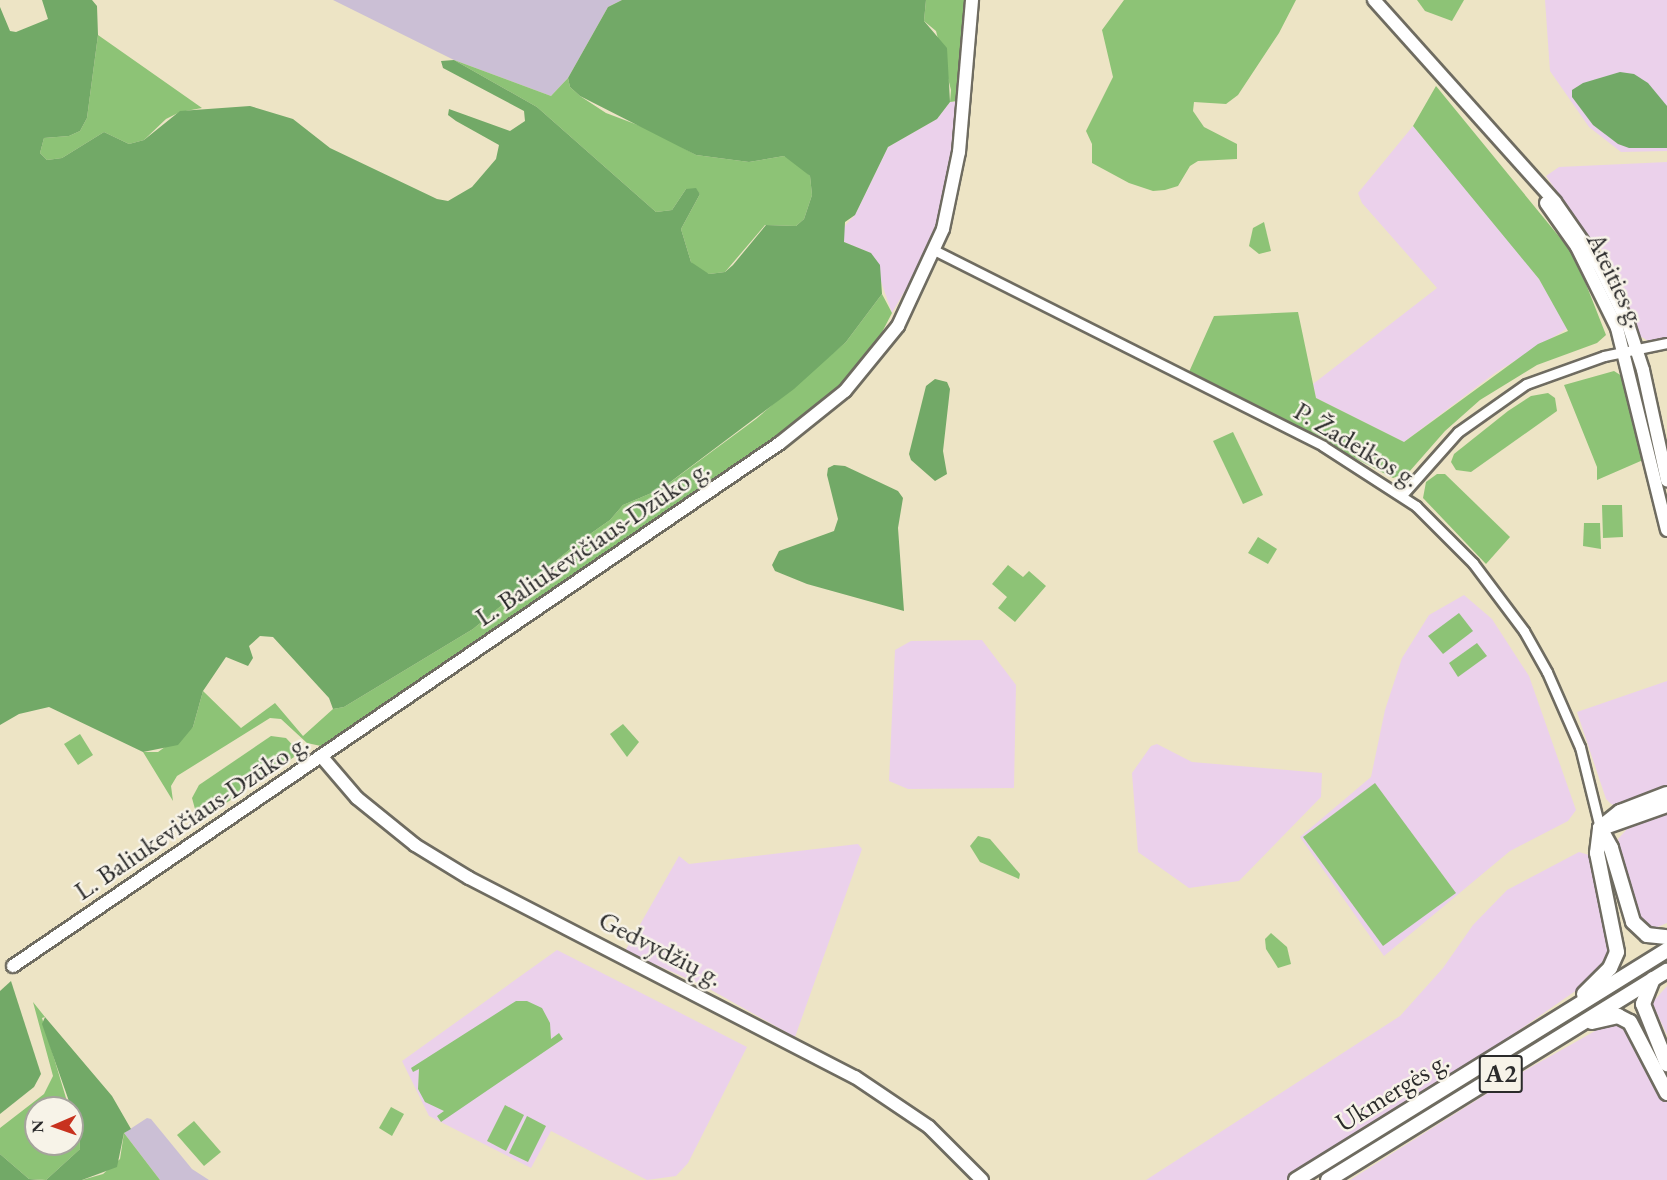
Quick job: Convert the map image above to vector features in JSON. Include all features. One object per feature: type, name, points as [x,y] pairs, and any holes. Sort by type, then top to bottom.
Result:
[{"type":"highway","points":[[1566,1012],[1606,973],[1617,952],[1597,853],[1600,828],[1620,812],[1667,794]]},
{"type":"highway","points":[[1600,828],[1667,805]]},
{"type":"highway","points":[[1600,828],[1611,848],[1633,922],[1647,935],[1667,937]]},
{"type":"highway","name":"Ukmergės g.","points":[[1296,1180],[1667,950]]},
{"type":"highway","name":"Ukmergės g.","points":[[1328,1180],[1667,970]]},
{"type":"highway","points":[[1654,978],[1643,1004],[1667,1064]]},
{"type":"highway","points":[[1570,1030],[1603,1018],[1624,1018],[1634,1028],[1667,1093]]},
{"type":"main road","name":"L. Baliukevičiaus-Dzūko g.","points":[[13,966],[810,421],[845,391],[880,351],[907,311],[936,251],[958,160],[972,0]]},
{"type":"main road","name":"Ateities g.","points":[[1374,0],[1522,168],[1555,202],[1594,257],[1631,350],[1667,480]]},
{"type":"main road","name":"Ateities g.","points":[[1631,350],[1667,530]]},
{"type":"main road","name":"Gedvydžių g.","points":[[321,756],[367,807],[436,859],[863,1082],[929,1127],[982,1180]]},
{"type":"street","name":"P. Žadeikos g.","points":[[936,251],[1304,436],[1402,495],[1463,552],[1524,631],[1570,721],[1600,828]]},
{"type":"street","points":[[1402,495],[1458,432],[1510,394],[1552,372],[1631,350],[1667,343]]},
{"type":"shaded area","points":[[333,0],[622,0],[608,7],[568,78],[551,96],[454,60]]},
{"type":"shaded area","points":[[1545,0],[1667,0],[1667,151],[1621,152],[1589,127],[1550,71]]},
{"type":"shaded area","points":[[957,101],[950,162],[938,218],[923,259],[892,313],[871,253],[844,242],[843,228],[855,215],[888,147],[937,119],[950,102]]},
{"type":"shaded area","points":[[1413,126],[1504,233],[1539,279],[1568,328],[1495,373],[1404,442],[1316,398],[1313,384],[1437,288],[1362,203],[1358,193]]},
{"type":"shaded area","points":[[1667,162],[1667,337],[1648,341],[1637,334],[1626,296],[1601,249],[1585,232],[1546,176],[1559,167]]},
{"type":"shaded area","points":[[1464,595],[1492,619],[1529,676],[1576,810],[1568,821],[1510,851],[1384,956],[1300,837],[1371,777],[1385,710],[1402,658],[1429,615]]},
{"type":"shaded area","points":[[982,640],[1016,685],[1014,788],[908,789],[889,781],[895,650],[911,641]]},
{"type":"shaded area","points":[[1667,681],[1667,789],[1617,806],[1611,804],[1606,799],[1577,712]]},
{"type":"shaded area","points":[[1157,744],[1192,762],[1322,773],[1321,797],[1239,881],[1189,888],[1138,852],[1132,773],[1151,746]]},
{"type":"shaded area","points":[[1667,814],[1667,923],[1653,929],[1641,922],[1633,906],[1618,839],[1627,829]]},
{"type":"shaded area","points":[[858,844],[862,849],[795,1037],[704,986],[625,951],[679,856],[689,864]]},
{"type":"shaded area","points":[[1579,852],[1592,856],[1611,943],[1610,959],[1597,976],[1492,1049],[1286,1180],[1146,1180],[1400,1016],[1443,968],[1473,925],[1507,890]]},
{"type":"shaded area","points":[[557,950],[747,1047],[688,1163],[676,1176],[647,1180],[551,1131],[531,1168],[429,1116],[402,1061]]},
{"type":"shaded area","points":[[1667,986],[1667,1035],[1652,1003]]},
{"type":"shaded area","points":[[1611,1022],[1623,1023],[1631,1031],[1667,1102],[1667,1180],[1350,1180],[1510,1079]]},
{"type":"shaded area","points":[[147,1118],[151,1119],[192,1169],[209,1180],[160,1180],[124,1133]]},
{"type":"green space","points":[[42,0],[92,0],[97,6],[98,35],[87,118],[80,131],[69,136],[44,138],[40,153],[47,160],[62,158],[104,132],[129,144],[144,140],[180,111],[250,106],[293,119],[330,148],[437,199],[448,201],[472,187],[496,159],[499,145],[456,121],[448,115],[449,109],[510,131],[525,121],[524,111],[443,68],[441,61],[454,60],[537,107],[656,212],[672,210],[686,189],[696,188],[700,194],[681,229],[691,262],[709,274],[725,272],[766,225],[796,226],[804,219],[812,195],[810,176],[784,156],[749,162],[696,155],[580,96],[570,87],[568,78],[608,7],[622,0],[926,0],[924,21],[947,48],[950,102],[937,119],[888,147],[855,215],[845,222],[844,242],[871,253],[880,265],[882,294],[846,342],[794,389],[661,489],[623,505],[610,520],[580,541],[473,629],[344,707],[333,709],[329,698],[273,637],[260,636],[249,646],[253,658],[248,666],[226,657],[203,691],[193,727],[178,745],[143,752],[49,707],[19,714],[0,725],[0,7],[10,31],[16,32],[48,19]]},
{"type":"green space","points":[[926,0],[965,0],[957,101],[950,102],[951,90],[936,31],[924,21]]},
{"type":"green space","points":[[1124,0],[1296,0],[1279,33],[1238,95],[1226,104],[1194,102],[1193,111],[1204,127],[1237,144],[1237,159],[1198,161],[1190,166],[1178,186],[1153,191],[1129,183],[1092,163],[1092,144],[1086,131],[1113,77],[1102,30]]},
{"type":"green space","points":[[1417,0],[1464,0],[1452,21],[1425,11]]},
{"type":"green space","points":[[98,35],[202,108],[180,112],[166,119],[144,140],[129,144],[104,132],[62,158],[47,160],[40,153],[44,138],[69,136],[80,131],[87,118]]},
{"type":"green space","points":[[454,60],[551,96],[568,78],[570,87],[606,113],[651,130],[696,155],[749,162],[784,156],[794,160],[810,176],[812,195],[804,219],[796,226],[765,225],[725,272],[709,274],[698,270],[691,262],[681,229],[700,194],[696,189],[686,189],[672,210],[656,212],[537,107]]},
{"type":"green space","points":[[1620,72],[1634,74],[1648,83],[1667,106],[1667,148],[1629,148],[1618,144],[1593,125],[1572,97],[1572,90],[1583,83]]},
{"type":"green space","points":[[1436,86],[1575,256],[1606,335],[1597,343],[1537,365],[1480,400],[1445,431],[1409,472],[1393,478],[1189,372],[1214,316],[1298,312],[1316,398],[1404,442],[1538,344],[1568,331],[1539,279],[1413,126]]},
{"type":"green space","points":[[1264,222],[1271,251],[1259,254],[1249,246],[1253,228]]},
{"type":"green space","points":[[882,294],[892,313],[879,338],[839,386],[781,433],[321,746],[307,743],[281,719],[270,718],[177,776],[171,786],[173,801],[143,752],[158,752],[193,727],[203,691],[241,728],[275,703],[303,736],[333,709],[344,707],[473,629],[580,541],[610,520],[623,505],[661,489],[756,419],[846,342]]},
{"type":"green space","points":[[1614,371],[1625,378],[1643,460],[1597,480],[1597,467],[1564,385]]},
{"type":"green space","points":[[935,379],[947,382],[950,389],[943,451],[947,474],[935,481],[911,460],[909,454],[926,386]]},
{"type":"green space","points":[[1548,393],[1555,398],[1557,411],[1471,472],[1456,470],[1451,462],[1454,454],[1508,411],[1531,396]]},
{"type":"green space","points":[[1233,432],[1263,495],[1243,504],[1213,441]]},
{"type":"green space","points":[[834,465],[845,466],[898,491],[903,498],[898,528],[904,611],[807,584],[775,571],[772,565],[779,551],[834,531],[838,519],[827,475],[828,468]]},
{"type":"green space","points":[[1437,474],[1445,474],[1510,537],[1486,564],[1423,498],[1426,482]]},
{"type":"green space","points":[[1602,505],[1622,505],[1623,537],[1603,538]]},
{"type":"green space","points":[[1584,523],[1600,523],[1601,549],[1583,546]]},
{"type":"green space","points":[[1258,537],[1277,549],[1268,564],[1248,553]]},
{"type":"green space","points":[[1008,565],[1023,577],[1029,571],[1046,586],[1015,622],[998,608],[1007,597],[992,584]]},
{"type":"green space","points":[[1459,613],[1473,631],[1443,654],[1428,636]]},
{"type":"green space","points":[[1477,643],[1487,656],[1458,677],[1449,663]]},
{"type":"green space","points":[[623,724],[639,742],[627,757],[610,734]]},
{"type":"green space","points":[[80,734],[93,755],[78,765],[64,744]]},
{"type":"green space","points":[[271,736],[286,738],[300,753],[213,812],[195,809],[192,798],[199,785]]},
{"type":"green space","points":[[1375,783],[1456,893],[1383,946],[1303,837]]},
{"type":"green space","points":[[978,836],[990,839],[1020,874],[1019,879],[980,862],[970,846]]},
{"type":"green space","points":[[1271,933],[1287,947],[1291,964],[1278,968],[1266,949],[1265,939]]},
{"type":"green space","points":[[11,981],[41,1074],[34,1087],[0,1114],[0,991]]},
{"type":"green space","points":[[516,1001],[527,1001],[542,1008],[550,1023],[551,1039],[559,1033],[563,1039],[441,1122],[437,1116],[444,1111],[425,1102],[418,1089],[419,1069],[413,1072],[411,1068]]},
{"type":"green space","points":[[33,1002],[45,1017],[42,1018],[65,1096],[41,1096],[53,1076]]},
{"type":"green space","points":[[45,1017],[112,1096],[131,1129],[124,1133],[117,1167],[82,1180],[46,1180],[72,1156],[84,1156],[84,1096],[67,1096],[42,1024]]},
{"type":"green space","points":[[505,1105],[524,1115],[506,1151],[487,1141]]},
{"type":"green space","points":[[391,1107],[404,1114],[392,1136],[379,1128]]},
{"type":"green space","points":[[24,1109],[24,1156],[72,1156],[46,1180],[29,1179],[0,1154],[0,1128]]},
{"type":"green space","points":[[527,1116],[546,1126],[528,1162],[509,1153]]},
{"type":"green space","points":[[194,1121],[221,1152],[204,1166],[177,1135]]},
{"type":"green space","points":[[124,1133],[160,1180],[82,1180],[103,1174],[120,1159]]},
{"type":"green space","points":[[0,1154],[29,1179],[42,1180],[0,1180]]}]
